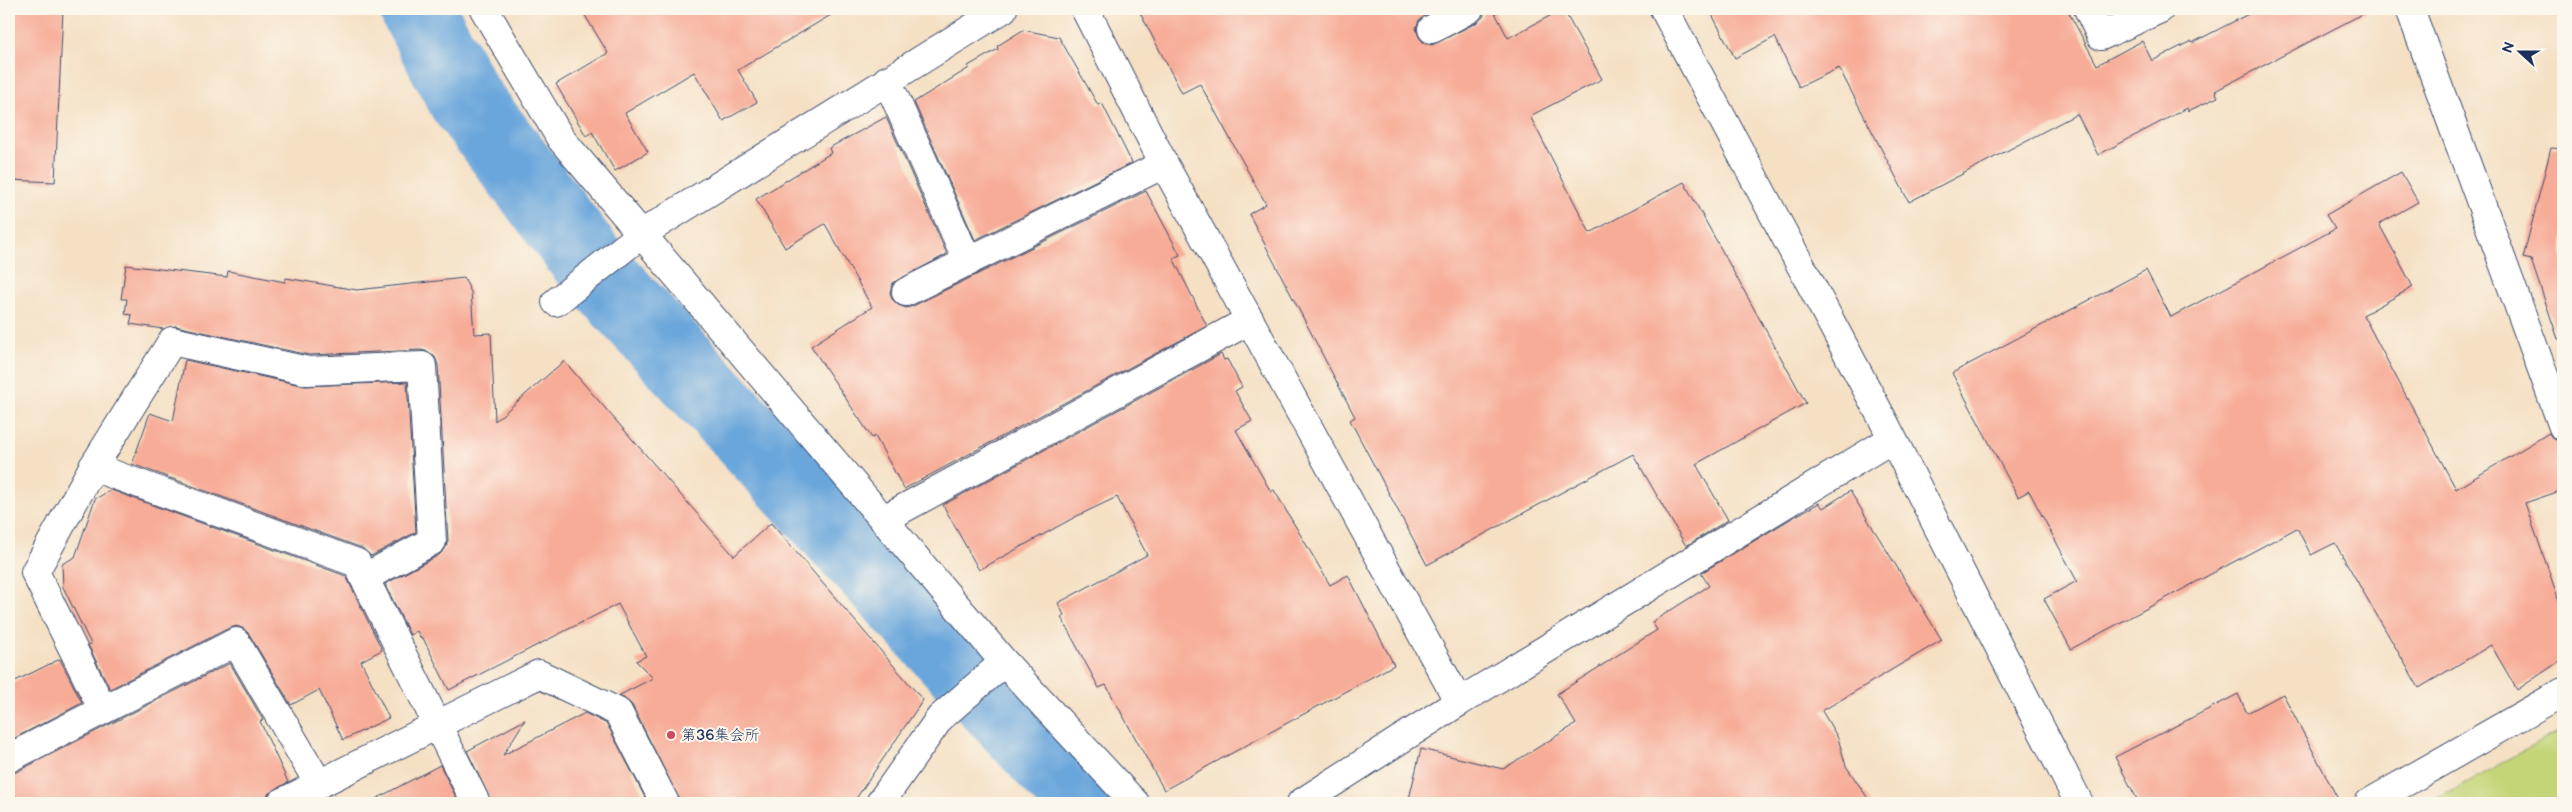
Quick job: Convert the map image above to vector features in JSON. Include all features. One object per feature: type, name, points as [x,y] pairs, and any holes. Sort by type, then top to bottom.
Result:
[{"type":"street","points":[[484,9],[561,139],[1004,662],[1135,803]]},
{"type":"street","points":[[556,302],[642,233],[1004,9]]},
{"type":"street","points":[[1085,9],[1164,164],[1459,702]]},
{"type":"street","points":[[1432,29],[1469,9]]},
{"type":"street","points":[[1664,9],[1892,438],[2079,803]]},
{"type":"street","points":[[2088,9],[2101,36],[2160,9]]},
{"type":"street","points":[[2410,9],[2563,427]]},
{"type":"street","points":[[887,80],[968,262]]},
{"type":"street","points":[[906,292],[1164,164]]},
{"type":"street","points":[[884,519],[1250,320]]},
{"type":"street","points":[[103,710],[35,572],[93,467],[172,341],[308,371],[422,366],[432,541],[364,578]]},
{"type":"street","points":[[1300,803],[1459,702],[1892,438]]},
{"type":"street","points":[[93,467],[357,563],[476,803]]},
{"type":"street","points":[[9,758],[236,642],[319,784]]},
{"type":"street","points":[[880,803],[940,718],[1004,662]]},
{"type":"street","points":[[281,803],[539,674],[618,712],[665,803]]},
{"type":"street","points":[[2369,803],[2563,692]]},
{"type":"green space","points":[[2563,729],[2563,803],[2430,803]]},
{"type":"building","points":[[9,9],[63,9],[55,182],[9,180]]},
{"type":"building","points":[[581,9],[841,9],[738,70],[757,102],[723,121],[694,72],[625,113],[648,152],[615,171],[592,132],[586,136],[556,84],[608,53]]},
{"type":"building","points":[[1138,9],[1437,9],[1419,20],[1416,28],[1419,37],[1424,43],[1432,45],[1476,23],[1483,17],[1485,9],[1493,9],[1508,38],[1563,9],[1602,79],[1530,116],[1590,233],[1684,182],[1806,403],[1696,464],[1728,520],[1686,546],[1633,454],[1427,565],[1350,420],[1355,417],[1249,214],[1266,204],[1200,84],[1182,93]]},
{"type":"building","points":[[1709,9],[2067,9],[2097,65],[2142,41],[2152,61],[2258,9],[2372,9],[2215,91],[2218,97],[2188,111],[2187,108],[2098,155],[2077,114],[1909,202],[1839,68],[1799,87],[1775,37],[1735,58]]},
{"type":"building","points":[[1023,30],[1059,37],[1098,105],[1102,103],[1132,163],[975,240],[914,102],[969,68],[968,66],[998,49],[997,46]]},
{"type":"building","points":[[886,117],[947,254],[893,283],[890,292],[892,299],[898,305],[906,308],[913,306],[1146,191],[1180,255],[1173,258],[1207,326],[904,489],[875,436],[872,438],[811,346],[872,307],[825,224],[785,248],[756,199],[831,153],[829,148]]},
{"type":"building","points":[[2551,148],[2563,149],[2563,338],[2558,339],[2531,260],[2523,258]]},
{"type":"building","points":[[2401,172],[2418,202],[2379,224],[2413,287],[2363,315],[2456,489],[2549,433],[2553,439],[2563,442],[2563,490],[2525,503],[2563,612],[2563,659],[2517,690],[2491,645],[2419,688],[2335,543],[2311,555],[2297,528],[2071,649],[2044,599],[2077,581],[2029,491],[2018,497],[1952,373],[2146,270],[2171,317],[2335,229],[2326,215]]},
{"type":"building","points":[[126,265],[227,277],[228,271],[285,282],[286,278],[357,290],[464,278],[471,292],[474,334],[491,333],[495,421],[564,361],[734,556],[771,523],[923,700],[853,803],[681,803],[632,705],[620,695],[653,678],[636,661],[646,656],[618,604],[449,690],[423,638],[421,639],[417,631],[410,635],[385,584],[439,555],[445,549],[448,541],[438,365],[435,357],[429,352],[421,350],[309,355],[175,326],[163,329],[130,324],[132,315],[125,314],[127,299],[121,299]]},
{"type":"building","points":[[1221,354],[1224,360],[1227,359],[1242,387],[1235,391],[1252,421],[1236,430],[1271,492],[1274,490],[1330,585],[1348,575],[1394,665],[1164,790],[1106,685],[1099,688],[1061,617],[1064,615],[1058,603],[1147,555],[1117,497],[1075,517],[979,570],[943,505]]},
{"type":"building","points":[[185,360],[305,386],[407,382],[416,532],[371,556],[362,548],[132,464],[150,413],[173,421]]},
{"type":"building","points":[[111,490],[346,576],[382,650],[361,661],[389,718],[343,740],[319,690],[291,705],[249,634],[237,626],[229,628],[110,689],[88,645],[91,644],[63,587],[62,564],[75,557],[95,499]]},
{"type":"building","points":[[1850,491],[1942,640],[1822,711],[1838,738],[1846,766],[1871,803],[1408,803],[1421,749],[1503,769],[1576,724],[1557,694],[1657,630],[1652,622],[1709,586],[1701,573],[1819,503],[1823,508]]},
{"type":"building","points":[[60,659],[82,703],[9,741],[9,684]]},
{"type":"building","points":[[230,663],[263,720],[260,721],[288,782],[268,794],[266,803],[19,803],[9,783],[9,774]]},
{"type":"building","points":[[2238,694],[2247,713],[2283,694],[2340,803],[2139,803],[2115,757]]},
{"type":"building","points":[[585,713],[607,724],[648,803],[492,803],[467,751],[525,720],[503,755]]},
{"type":"building","points":[[440,765],[459,803],[368,803]]},
{"type":"waterway","points":[[417,9],[465,99],[594,269],[1086,803]]},
{"type":"place","name":"第36集会所","points":[[671,735]]}]
